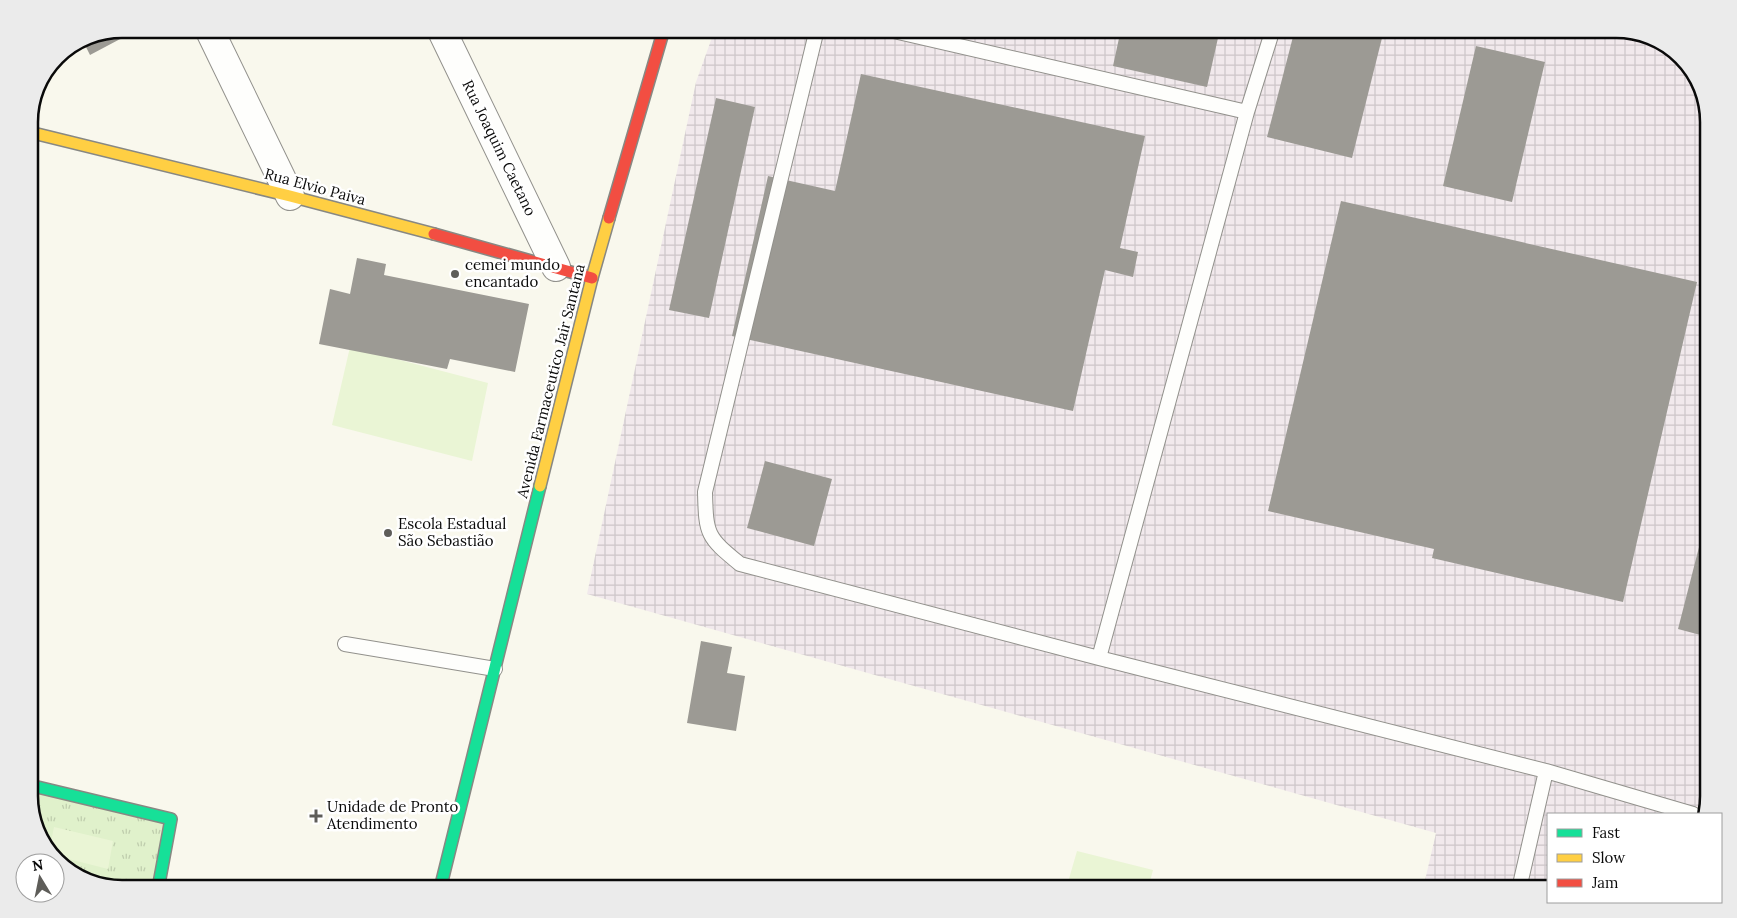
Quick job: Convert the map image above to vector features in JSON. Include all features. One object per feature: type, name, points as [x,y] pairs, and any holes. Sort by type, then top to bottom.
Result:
[{"type":"street","points":[[213,38],[290,196]]},
{"type":"street","name":"Rua Joaquim Caetano","points":[[445,38],[556,266]]},
{"type":"street","name":"Avenida Farmaceutico Jair Santana","points":[[442,881],[592,278],[661,38]]},
{"type":"street","name":"Rua Elvio Paiva","points":[[38,134],[290,196],[556,266],[592,278]]},
{"type":"street","points":[[38,787],[171,819],[159,881]]},
{"type":"lane","points":[[815,38],[706,492],[706,521],[713,542],[740,564],[1099,658],[1546,771],[1690,813]]},
{"type":"lane","points":[[924,38],[1247,112]]},
{"type":"lane","points":[[1099,658],[1247,112],[1270,38]]},
{"type":"lane","points":[[345,644],[495,669]]},
{"type":"lane","points":[[1521,881],[1546,771]]},
{"type":"shaded area","points":[[712,38],[1626,38],[1652,46],[1671,58],[1679,66],[1691,85],[1698,105],[1699,116],[1700,796],[1698,813],[1547,813],[1547,881],[1425,881],[1436,833],[587,594],[696,82]]},
{"type":"green space","points":[[350,347],[488,383],[472,461],[332,425]]},
{"type":"green space","points":[[38,788],[171,820],[160,881],[105,879],[85,872],[66,860],[65,853],[58,852],[42,823],[39,813]]},
{"type":"green space","points":[[54,827],[113,841],[108,869],[65,858],[65,853],[59,853],[52,843]]},
{"type":"green space","points":[[1077,851],[1153,870],[1150,881],[1068,881]]},
{"type":"building","points":[[111,38],[122,38],[90,55],[86,46]]},
{"type":"building","points":[[1119,38],[1218,38],[1207,87],[1113,66]]},
{"type":"building","points":[[1293,38],[1382,38],[1352,158],[1267,137]]},
{"type":"building","points":[[1476,46],[1545,62],[1512,202],[1443,186]]},
{"type":"building","points":[[861,74],[1145,136],[1120,248],[1138,252],[1133,277],[1105,270],[1073,411],[732,336],[768,176],[835,191]]},
{"type":"building","points":[[716,98],[755,107],[709,318],[669,310]]},
{"type":"building","points":[[1341,201],[1697,282],[1623,602],[1432,558],[1434,549],[1268,511]]},
{"type":"building","points":[[357,258],[386,264],[384,275],[529,304],[515,372],[450,359],[447,369],[319,344],[330,289],[350,294]]},
{"type":"building","points":[[765,461],[832,479],[814,546],[747,528]]},
{"type":"building","points":[[1700,545],[1700,635],[1678,629]]},
{"type":"building","points":[[701,641],[732,647],[727,673],[745,676],[736,731],[687,723]]},
{"type":"traffic: fast","points":[[442,881],[540,486]]},
{"type":"traffic: fast","points":[[38,787],[171,819],[159,881]]},
{"type":"traffic: slow","points":[[38,134],[290,196],[434,234]]},
{"type":"traffic: slow","points":[[540,486],[592,278],[609,218]]},
{"type":"traffic: jam","points":[[609,218],[661,38]]},
{"type":"traffic: jam","points":[[434,234],[592,278]]},
{"type":"place","name":"cemei mundo encantado","points":[[455,274]]},
{"type":"place","name":"Escola Estadual São Sebastião","points":[[388,533]]},
{"type":"place","name":"Unidade de Pronto Atendimento","points":[[316,816]]}]
